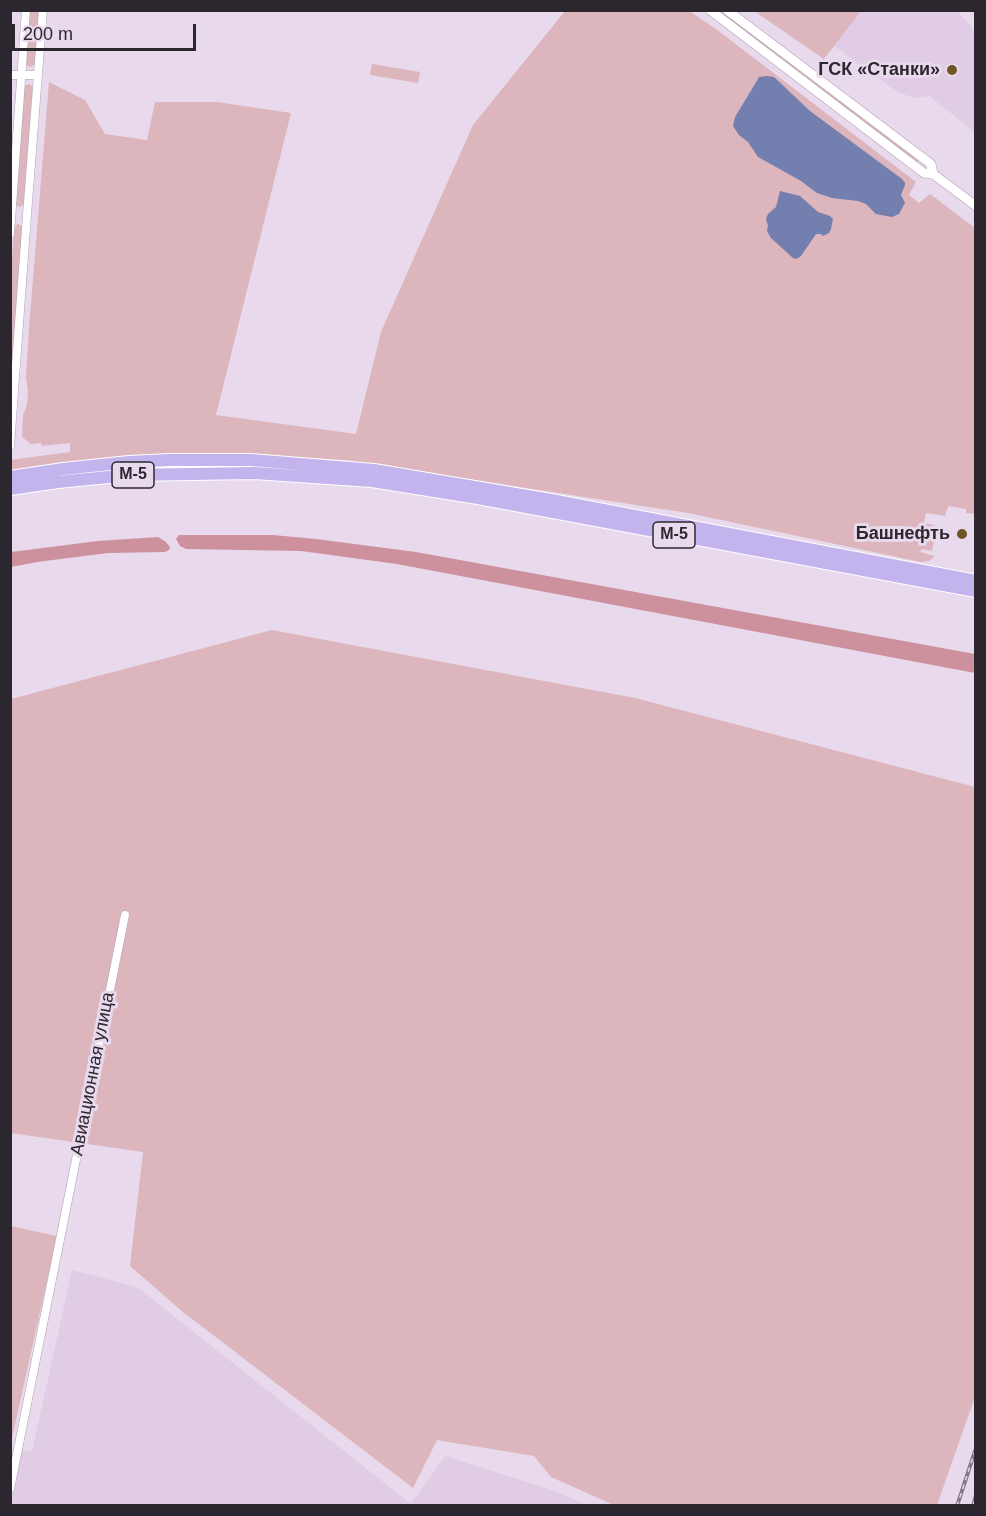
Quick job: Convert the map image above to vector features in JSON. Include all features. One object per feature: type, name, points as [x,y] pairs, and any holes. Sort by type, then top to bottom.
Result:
[{"type":"highway","name":"М-5","points":[[10,477],[63,469],[170,460],[251,460],[374,470],[562,502],[975,581]]},
{"type":"highway","name":"М-5","points":[[10,489],[129,475],[254,472],[372,481],[478,498],[975,591]]},
{"type":"street","points":[[10,234],[26,10]]},
{"type":"street","points":[[10,446],[43,10]]},
{"type":"street","points":[[710,10],[924,173],[933,174],[975,206]]},
{"type":"street","points":[[727,10],[931,164],[933,174]]},
{"type":"street","points":[[10,75],[38,75]]},
{"type":"street","name":"Авиационная улица","points":[[10,1490],[125,915]]},
{"type":"shaded area","points":[[29,11],[39,11],[35,64],[31,67],[26,63]]},
{"type":"shaded area","points":[[565,11],[689,11],[716,29],[916,182],[909,195],[919,203],[930,194],[975,228],[975,514],[966,513],[966,509],[948,506],[945,516],[926,513],[924,523],[937,526],[932,551],[922,549],[920,552],[934,557],[929,561],[921,562],[688,513],[345,460],[255,455],[130,457],[60,463],[11,472],[10,460],[70,452],[70,443],[42,446],[41,443],[31,444],[22,437],[23,415],[27,405],[29,328],[49,82],[85,100],[105,134],[147,140],[155,102],[217,102],[291,113],[216,415],[356,434],[381,332],[473,125]]},
{"type":"shaded area","points":[[716,11],[721,11],[919,161],[916,163]]},
{"type":"shaded area","points":[[754,11],[861,11],[824,59]]},
{"type":"shaded area","name":"ГСК «Станки»","points":[[861,11],[956,11],[960,14],[973,29],[975,37],[975,132],[929,96],[917,98],[899,93],[834,46]]},
{"type":"shaded area","points":[[372,64],[420,72],[418,83],[370,75]]},
{"type":"shaded area","points":[[29,84],[33,89],[24,202],[20,207],[15,203],[23,89]]},
{"type":"shaded area","points":[[18,224],[23,227],[11,399],[11,273],[14,229]]},
{"type":"shaded area","points":[[179,535],[273,535],[416,552],[975,654],[975,673],[397,564],[301,551],[186,549],[180,546],[176,539]]},
{"type":"shaded area","points":[[158,537],[166,542],[170,547],[169,550],[165,552],[108,553],[11,567],[11,552],[98,541]]},
{"type":"shaded area","points":[[272,630],[635,698],[975,787],[976,1394],[937,1505],[614,1505],[551,1477],[534,1456],[437,1440],[413,1488],[183,1312],[130,1266],[143,1152],[11,1133],[11,699]]},
{"type":"shaded area","points":[[11,1226],[57,1236],[12,1438],[11,1438]]},
{"type":"shaded area","points":[[72,1270],[137,1287],[411,1504],[445,1456],[555,1491],[586,1505],[11,1505],[10,1448],[32,1452]]},
{"type":"water","points":[[759,77],[774,77],[810,111],[902,179],[905,185],[901,195],[905,203],[899,214],[892,217],[876,214],[866,204],[858,201],[832,198],[817,193],[801,181],[758,157],[733,126],[735,117]]},
{"type":"water","points":[[780,191],[800,196],[818,212],[833,219],[829,233],[823,236],[816,234],[801,256],[796,259],[771,238],[767,231],[766,219],[776,207]]},
{"type":"railway","points":[[957,1506],[976,1448]]},
{"type":"railway","points":[[973,1506],[976,1495]]},
{"type":"place","name":"ГСК «Станки»","points":[[952,70]]},
{"type":"place","name":"Башнефть","points":[[962,534]]}]
